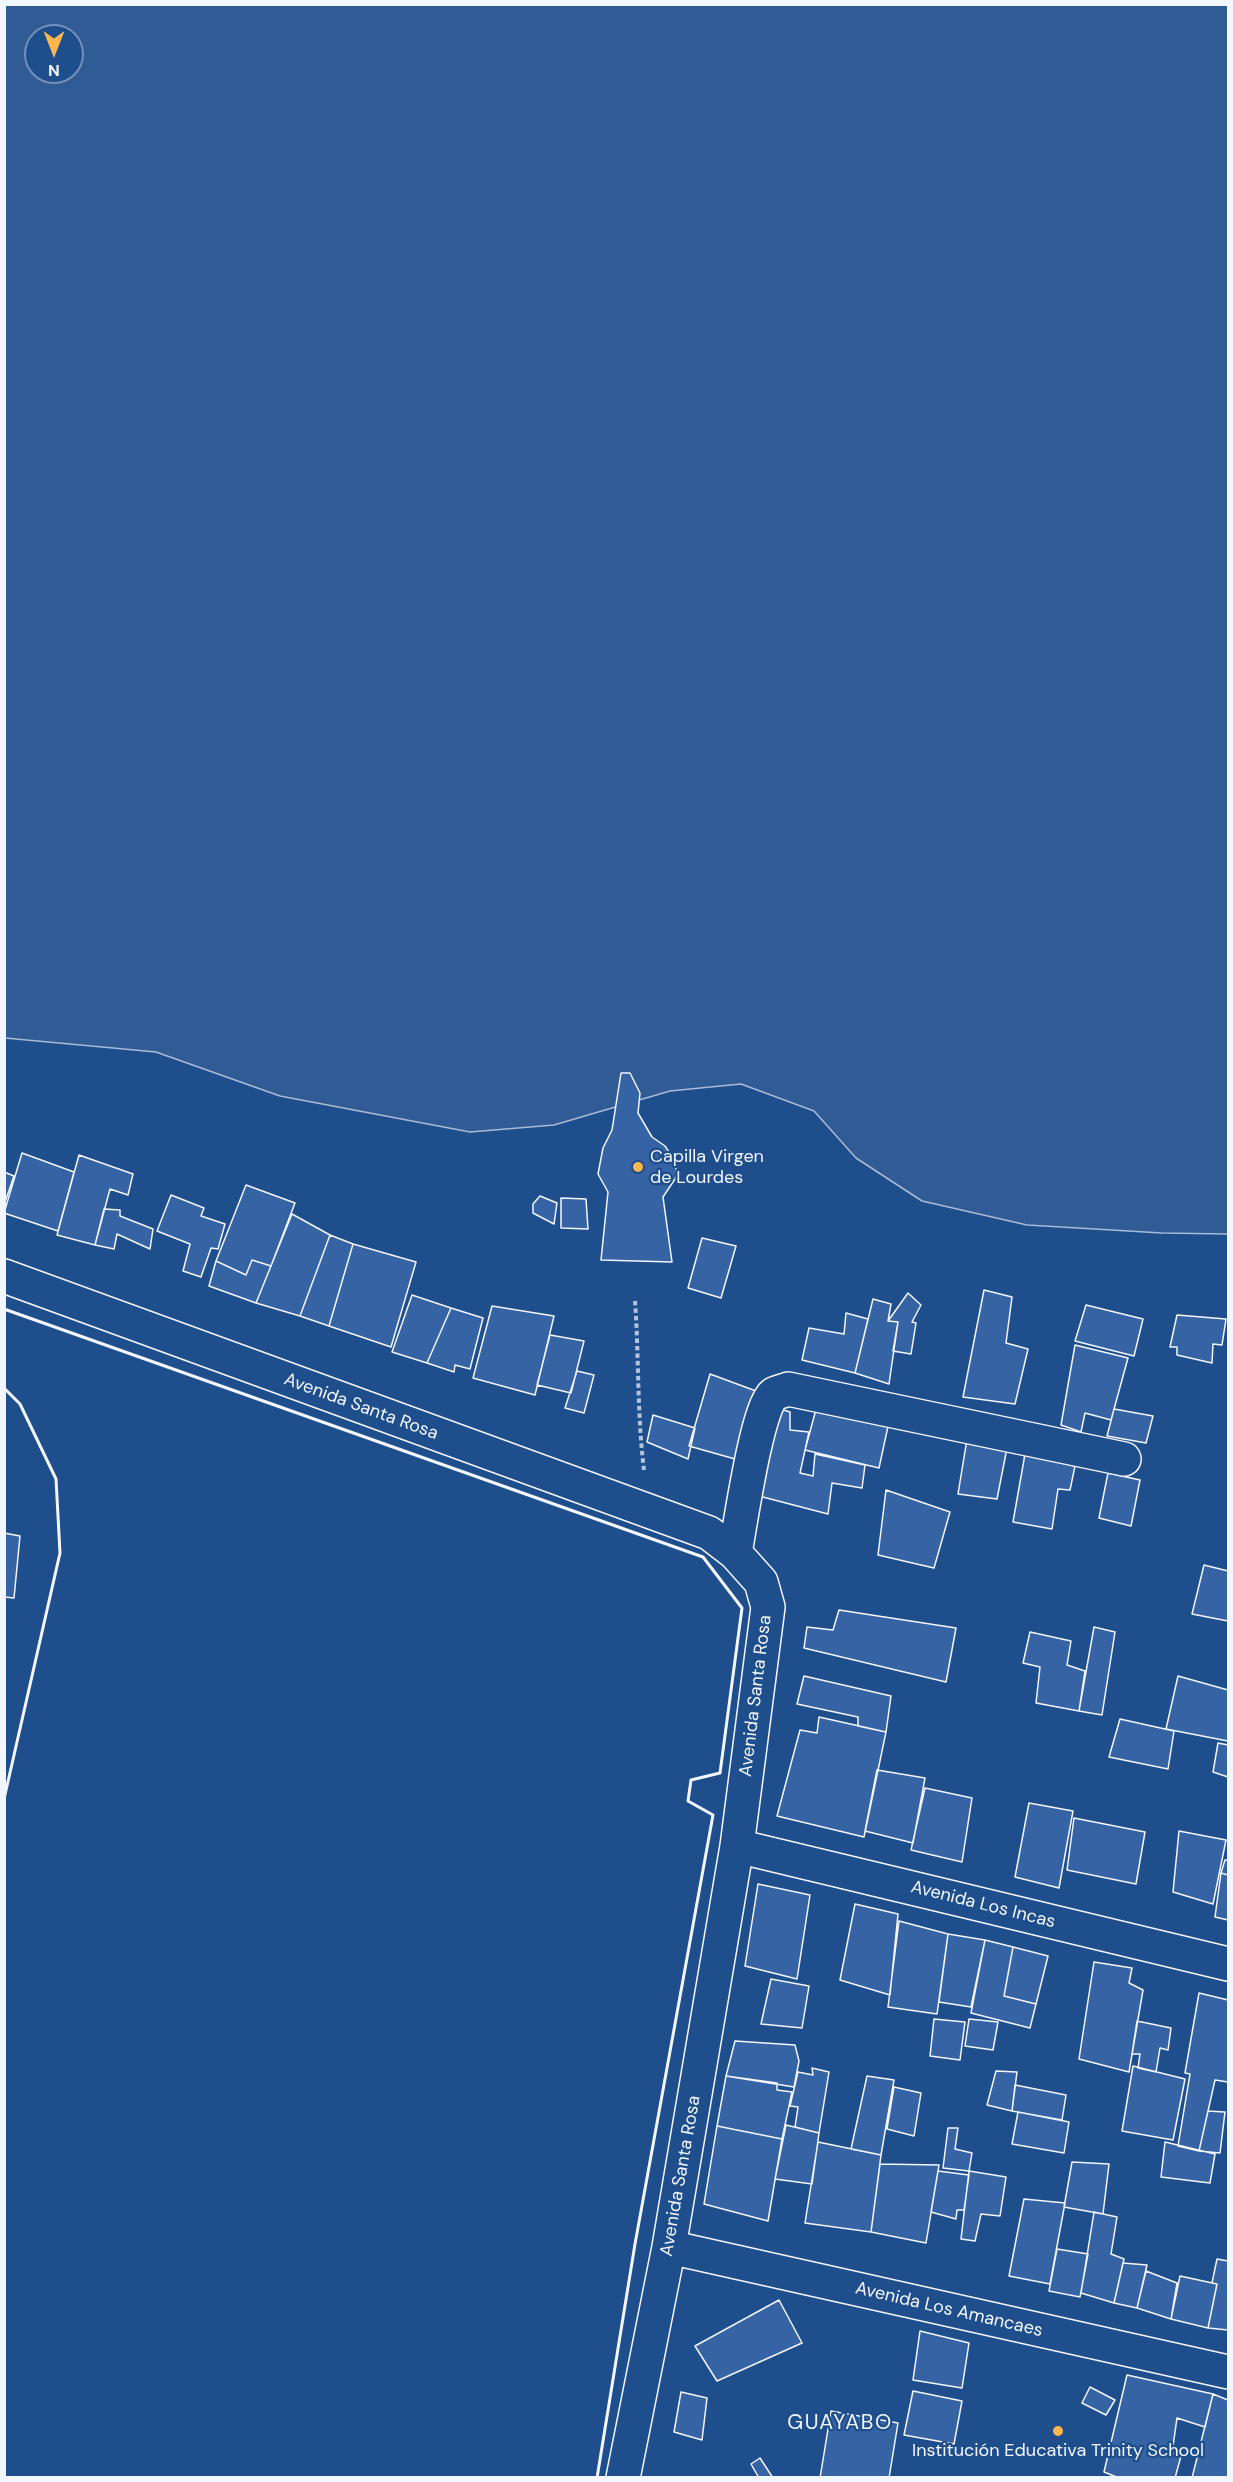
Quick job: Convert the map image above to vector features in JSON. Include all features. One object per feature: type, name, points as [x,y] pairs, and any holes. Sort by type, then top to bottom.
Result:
[{"type":"street","name":"Avenida Santa Rosa","points":[[4,1276],[709,1533],[735,1553],[761,1582],[768,1607],[737,1846],[669,2247],[623,2478]]},
{"type":"street","points":[[735,1553],[766,1404],[774,1394],[788,1389],[1124,1459]]},
{"type":"street","name":"Avenida Los Incas","points":[[737,1846],[1228,1964]]},
{"type":"street","name":"Avenida Los Amancaes","points":[[669,2247],[1228,2372]]},
{"type":"path","points":[[635,1301],[640,1379],[639,1428],[650,1512]]},
{"type":"shaded area","points":[[5,5],[1228,5],[1228,1234],[1162,1233],[1027,1225],[922,1201],[856,1158],[814,1111],[741,1084],[670,1091],[554,1125],[470,1132],[280,1096],[156,1052],[5,1038]]},
{"type":"building","name":"Capilla Virgen de Lourdes","points":[[621,1073],[630,1073],[640,1093],[638,1113],[652,1137],[665,1146],[675,1161],[677,1176],[663,1197],[672,1262],[601,1260],[608,1192],[598,1174],[603,1148],[612,1130]]},
{"type":"building","points":[[22,1153],[74,1172],[58,1231],[4,1213]]},
{"type":"building","points":[[79,1155],[133,1174],[128,1195],[110,1189],[95,1245],[57,1235]]},
{"type":"building","points":[[4,1172],[14,1176],[4,1205]]},
{"type":"building","points":[[246,1185],[295,1203],[271,1266],[252,1260],[246,1275],[216,1261]]},
{"type":"building","points":[[171,1195],[204,1208],[201,1216],[225,1224],[218,1249],[211,1248],[201,1277],[183,1271],[190,1244],[157,1231]]},
{"type":"building","points":[[540,1196],[557,1203],[554,1224],[533,1213],[533,1204]]},
{"type":"building","points":[[561,1198],[586,1199],[588,1229],[561,1228]]},
{"type":"building","points":[[104,1209],[120,1210],[120,1216],[153,1229],[150,1249],[117,1234],[114,1249],[95,1245]]},
{"type":"building","points":[[292,1214],[330,1235],[300,1316],[256,1303]]},
{"type":"building","points":[[330,1235],[353,1244],[329,1326],[300,1316]]},
{"type":"building","points":[[702,1238],[736,1246],[721,1298],[688,1288]]},
{"type":"building","points":[[353,1244],[416,1262],[391,1347],[329,1326]]},
{"type":"building","points":[[252,1260],[271,1266],[256,1303],[209,1286],[216,1261],[246,1275]]},
{"type":"building","points":[[984,1290],[1012,1297],[1006,1343],[1028,1349],[1015,1404],[963,1397]]},
{"type":"building","points":[[908,1293],[921,1305],[912,1322],[916,1323],[911,1354],[893,1351],[898,1322],[888,1321]]},
{"type":"building","points":[[412,1295],[451,1308],[427,1363],[392,1352]]},
{"type":"building","points":[[873,1299],[891,1304],[888,1321],[898,1322],[889,1384],[855,1373]]},
{"type":"building","points":[[1086,1305],[1143,1319],[1134,1356],[1075,1341]]},
{"type":"building","points":[[492,1306],[554,1316],[535,1395],[473,1378]]},
{"type":"building","points":[[451,1308],[483,1318],[470,1369],[455,1365],[454,1372],[427,1363]]},
{"type":"building","points":[[846,1313],[868,1319],[855,1373],[802,1360],[809,1328],[844,1334]]},
{"type":"building","points":[[1177,1315],[1226,1319],[1222,1345],[1213,1344],[1212,1363],[1177,1355],[1177,1347],[1170,1347]]},
{"type":"building","points":[[550,1335],[584,1341],[571,1393],[537,1385]]},
{"type":"building","points":[[1075,1345],[1128,1358],[1111,1420],[1085,1413],[1081,1432],[1061,1425]]},
{"type":"building","points":[[577,1371],[594,1375],[584,1413],[565,1408]]},
{"type":"building","points":[[710,1374],[756,1391],[735,1459],[689,1446]]},
{"type":"building","points":[[818,1402],[890,1417],[879,1468],[805,1450]]},
{"type":"building","points":[[777,1408],[790,1412],[790,1430],[809,1432],[800,1473],[813,1476],[815,1454],[865,1465],[862,1488],[832,1483],[828,1514],[759,1496]]},
{"type":"building","points":[[1114,1409],[1153,1416],[1146,1443],[1107,1436]]},
{"type":"building","points":[[653,1415],[695,1428],[688,1459],[647,1442]]},
{"type":"building","points":[[967,1439],[1007,1448],[997,1499],[958,1494]]},
{"type":"building","points":[[1025,1454],[1075,1466],[1070,1490],[1058,1489],[1052,1529],[1013,1522]]},
{"type":"building","points":[[1108,1473],[1140,1480],[1131,1526],[1099,1518]]},
{"type":"building","points":[[886,1490],[950,1512],[934,1568],[878,1555]]},
{"type":"building","points":[[4,1533],[20,1536],[14,1598],[4,1597]]},
{"type":"building","points":[[1204,1565],[1228,1571],[1228,1621],[1192,1614]]},
{"type":"building","points":[[839,1610],[956,1628],[946,1682],[804,1648],[807,1627],[833,1630]]},
{"type":"building","points":[[1094,1627],[1115,1632],[1102,1715],[1079,1711]]},
{"type":"building","points":[[1030,1632],[1071,1641],[1067,1665],[1085,1671],[1079,1711],[1036,1703],[1040,1667],[1023,1663]]},
{"type":"building","points":[[804,1676],[891,1696],[886,1732],[858,1726],[858,1717],[797,1704]]},
{"type":"building","points":[[1178,1676],[1228,1690],[1228,1741],[1166,1729]]},
{"type":"building","points":[[819,1717],[886,1732],[864,1837],[777,1816],[800,1730],[817,1733]]},
{"type":"building","points":[[1120,1719],[1174,1731],[1168,1769],[1109,1757]]},
{"type":"building","points":[[1218,1743],[1228,1745],[1228,1777],[1213,1772]]},
{"type":"building","points":[[877,1770],[925,1778],[913,1843],[865,1831]]},
{"type":"building","points":[[925,1788],[972,1798],[962,1862],[911,1850]]},
{"type":"building","points":[[1029,1803],[1073,1811],[1059,1888],[1015,1877]]},
{"type":"building","points":[[1074,1818],[1145,1832],[1136,1884],[1067,1870]]},
{"type":"building","points":[[1179,1831],[1226,1840],[1213,1904],[1173,1892]]},
{"type":"building","points":[[1225,1860],[1228,1860],[1228,1875],[1221,1873]]},
{"type":"building","points":[[1221,1873],[1228,1875],[1228,1920],[1215,1917]]},
{"type":"building","points":[[758,1884],[810,1895],[797,1979],[745,1966]]},
{"type":"building","points":[[855,1904],[898,1914],[890,1995],[840,1980]]},
{"type":"building","points":[[899,1921],[948,1934],[937,2014],[888,2007]]},
{"type":"building","points":[[948,1934],[985,1940],[971,2007],[939,2002]]},
{"type":"building","points":[[985,1940],[1013,1947],[1004,1996],[1036,2004],[1030,2028],[971,2013]]},
{"type":"building","points":[[1013,1947],[1048,1956],[1036,2004],[1004,1996]]},
{"type":"building","points":[[1094,1962],[1132,1968],[1129,1983],[1143,1990],[1129,2072],[1079,2059]]},
{"type":"building","points":[[771,1979],[809,1986],[802,2028],[761,2024]]},
{"type":"building","points":[[1199,1993],[1228,2000],[1228,2082],[1215,2080],[1199,2151],[1178,2146],[1190,2074],[1185,2073]]},
{"type":"building","points":[[934,2019],[965,2022],[960,2060],[930,2056]]},
{"type":"building","points":[[969,2019],[998,2022],[993,2050],[965,2046]]},
{"type":"building","points":[[1137,2021],[1171,2028],[1168,2050],[1160,2048],[1156,2072],[1138,2068],[1140,2054],[1132,2054]]},
{"type":"building","points":[[735,2041],[795,2045],[799,2061],[794,2087],[726,2076]]},
{"type":"building","points":[[1133,2066],[1185,2079],[1173,2140],[1122,2131]]},
{"type":"building","points":[[812,2068],[829,2072],[819,2133],[795,2127],[798,2107],[790,2106],[798,2072],[813,2075]]},
{"type":"building","points":[[996,2071],[1017,2072],[1012,2111],[987,2105]]},
{"type":"building","points":[[726,2076],[777,2083],[777,2090],[792,2092],[782,2139],[717,2126]]},
{"type":"building","points":[[867,2076],[894,2080],[881,2155],[851,2149]]},
{"type":"building","points":[[1015,2085],[1066,2095],[1062,2120],[1012,2111]]},
{"type":"building","points":[[894,2087],[921,2093],[914,2136],[887,2129]]},
{"type":"building","points":[[1208,2111],[1225,2112],[1220,2153],[1199,2151]]},
{"type":"building","points":[[1018,2112],[1069,2122],[1064,2153],[1012,2144]]},
{"type":"building","points":[[786,2125],[819,2133],[812,2184],[775,2179]]},
{"type":"building","points":[[717,2126],[782,2139],[768,2221],[704,2204]]},
{"type":"building","points":[[948,2128],[958,2128],[955,2149],[972,2153],[969,2171],[943,2168]]},
{"type":"building","points":[[818,2142],[881,2155],[871,2232],[805,2223]]},
{"type":"building","points":[[1165,2142],[1215,2154],[1210,2183],[1161,2177]]},
{"type":"building","points":[[1072,2162],[1109,2164],[1103,2214],[1064,2207]]},
{"type":"building","points":[[880,2164],[939,2165],[926,2243],[871,2232]]},
{"type":"building","points":[[938,2171],[969,2175],[964,2210],[957,2210],[956,2219],[931,2212]]},
{"type":"building","points":[[969,2171],[1006,2177],[1000,2216],[981,2214],[975,2241],[961,2239]]},
{"type":"building","points":[[1024,2199],[1065,2203],[1050,2284],[1009,2276]]},
{"type":"building","points":[[1094,2212],[1117,2217],[1111,2254],[1124,2259],[1114,2303],[1081,2293]]},
{"type":"building","points":[[1057,2249],[1088,2254],[1080,2297],[1049,2291]]},
{"type":"building","points":[[1217,2259],[1228,2261],[1228,2330],[1208,2328],[1217,2284],[1212,2283]]},
{"type":"building","points":[[1123,2263],[1147,2265],[1137,2308],[1114,2303]]},
{"type":"building","points":[[1146,2271],[1177,2283],[1171,2319],[1137,2308]]},
{"type":"building","points":[[1180,2276],[1217,2284],[1208,2328],[1171,2319]]},
{"type":"building","points":[[779,2300],[802,2343],[717,2381],[695,2346]]},
{"type":"building","points":[[920,2331],[969,2343],[962,2388],[913,2380]]},
{"type":"building","points":[[1127,2375],[1213,2394],[1205,2427],[1177,2418],[1172,2453],[1181,2456],[1175,2478],[1119,2478],[1104,2472]]},
{"type":"building","points":[[1090,2387],[1115,2400],[1106,2415],[1082,2403]]},
{"type":"building","points":[[913,2391],[962,2401],[954,2444],[904,2435]]},
{"type":"building","points":[[681,2392],[707,2398],[702,2440],[674,2432]]},
{"type":"building","points":[[1213,2394],[1228,2400],[1228,2478],[1192,2478]]},
{"type":"building","points":[[831,2411],[898,2423],[889,2478],[820,2478]]},
{"type":"building","points":[[760,2458],[773,2478],[759,2478],[751,2464]]},
{"type":"wall","points":[[4,1309],[703,1557],[742,1608],[720,1773],[691,1780],[688,1801],[713,1815],[635,2244],[597,2478]]},
{"type":"wall","points":[[4,1388],[20,1404],[56,1479],[60,1553],[4,1799]]},
{"type":"place","name":"Capilla Virgen de Lourdes","points":[[638,1167]]},
{"type":"place","name":"Institución Educativa Trinity School","points":[[1058,2431]]},
{"type":"district","name":"GUAYABO","points":[[840,2423]]}]
